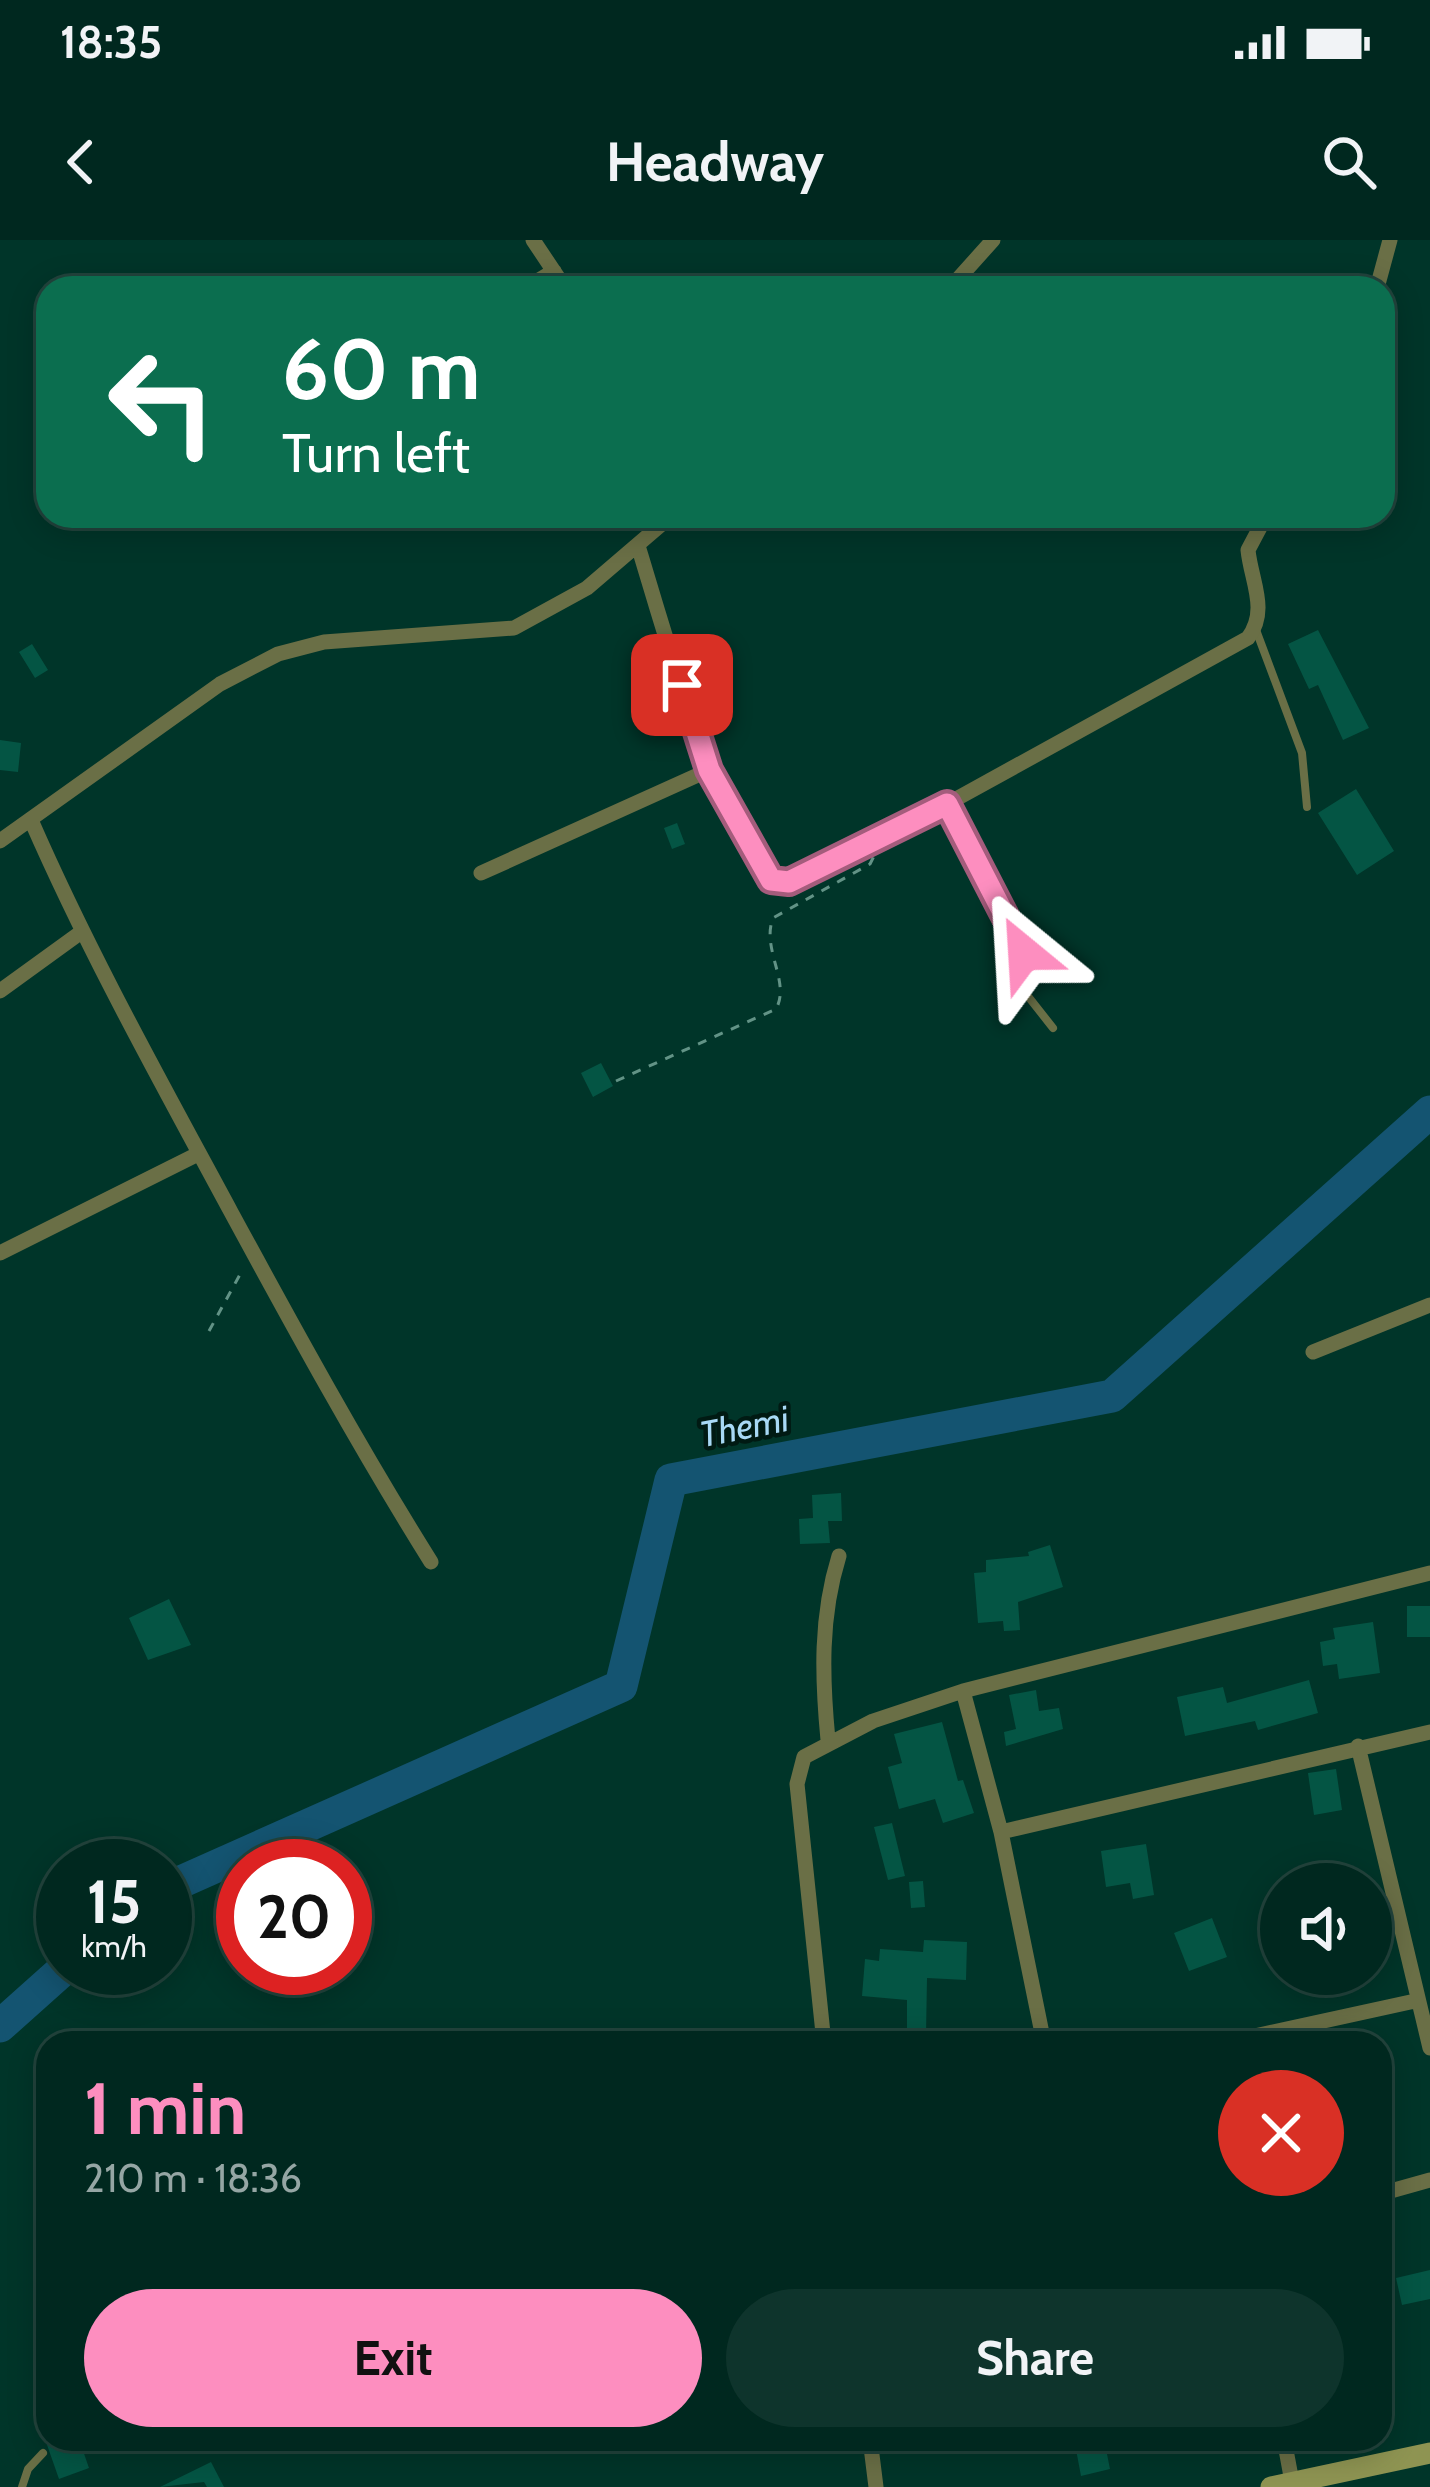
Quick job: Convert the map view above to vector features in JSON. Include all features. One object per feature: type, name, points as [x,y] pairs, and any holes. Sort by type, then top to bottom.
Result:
[{"type":"street","points":[[533,240],[557,276]]},
{"type":"street","points":[[961,276],[993,240]]},
{"type":"street","points":[[1381,276],[1390,240]]},
{"type":"street","points":[[547,276],[554,272]]},
{"type":"street","points":[[0,841],[220,684],[278,654],[324,642],[514,628],[587,589],[659,528]]},
{"type":"street","points":[[639,549],[709,770],[771,880],[789,882],[947,804],[1248,638],[1255,629],[1259,602],[1247,550],[1259,528]]},
{"type":"street","points":[[481,873],[709,770]]},
{"type":"street","points":[[31,820],[80,933],[198,1154],[342,1421],[431,1562]]},
{"type":"street","points":[[0,992],[80,933]]},
{"type":"street","points":[[0,1252],[198,1154]]},
{"type":"street","points":[[1313,1352],[1430,1305]]},
{"type":"street","points":[[828,1740],[822,1673],[829,1589],[839,1556]]},
{"type":"street","points":[[823,2031],[797,1784],[805,1757],[828,1740],[963,1691],[1430,1573]]},
{"type":"street","points":[[963,1691],[1001,1832],[1042,2031]]},
{"type":"street","points":[[1001,1832],[1430,1732]]},
{"type":"street","points":[[1358,1746],[1430,2048]]},
{"type":"street","points":[[1277,2031],[1415,2000]]},
{"type":"street","points":[[1392,2191],[1430,2180]]},
{"type":"street","points":[[871,2451],[875,2487]]},
{"type":"street","points":[[1283,2451],[1282,2485],[1430,2452]]},
{"type":"lane","points":[[1255,629],[1302,754],[1307,807]]},
{"type":"lane","points":[[947,804],[1021,942],[1027,995],[1053,1028]]},
{"type":"lane","points":[[22,2487],[28,2469],[43,2453]]},
{"type":"path","points":[[616,1081],[776,1009],[781,991],[768,931],[773,918],[870,864],[876,836]]},
{"type":"path","points":[[209,1331],[250,1250]]},
{"type":"building","points":[[1318,630],[1369,728],[1343,740],[1318,685],[1309,689],[1288,644]]},
{"type":"building","points":[[32,644],[48,670],[35,678],[19,652]]},
{"type":"building","points":[[0,740],[21,743],[18,772],[0,770]]},
{"type":"building","points":[[1356,789],[1394,851],[1357,875],[1318,813]]},
{"type":"building","points":[[677,823],[685,844],[672,849],[664,828]]},
{"type":"building","points":[[601,1063],[613,1086],[593,1097],[581,1073]]},
{"type":"building","points":[[841,1493],[842,1521],[828,1521],[830,1543],[800,1544],[799,1519],[813,1518],[812,1495]]},
{"type":"building","points":[[1050,1545],[1063,1587],[1018,1602],[1020,1630],[1004,1631],[1003,1621],[978,1623],[974,1573],[986,1572],[986,1560],[1029,1556],[1028,1552]]},
{"type":"building","points":[[169,1599],[191,1645],[148,1660],[129,1618]]},
{"type":"building","points":[[1407,1606],[1430,1606],[1430,1637],[1407,1637]]},
{"type":"building","points":[[1373,1622],[1380,1673],[1339,1679],[1337,1664],[1323,1666],[1320,1642],[1335,1639],[1333,1628]]},
{"type":"building","points":[[1309,1680],[1318,1713],[1258,1730],[1255,1721],[1185,1736],[1177,1697],[1223,1687],[1227,1703]]},
{"type":"building","points":[[1036,1690],[1039,1711],[1059,1708],[1063,1729],[1006,1746],[1004,1732],[1016,1729],[1009,1695]]},
{"type":"building","points":[[942,1722],[958,1781],[963,1780],[974,1813],[943,1823],[935,1799],[899,1809],[888,1767],[902,1763],[894,1734]]},
{"type":"building","points":[[1336,1769],[1342,1810],[1314,1815],[1308,1773]]},
{"type":"building","points":[[892,1823],[905,1876],[888,1880],[874,1827]]},
{"type":"building","points":[[1146,1844],[1154,1895],[1133,1899],[1130,1883],[1106,1887],[1101,1851]]},
{"type":"building","points":[[923,1881],[925,1907],[911,1908],[909,1882]]},
{"type":"building","points":[[1212,1918],[1227,1957],[1189,1971],[1174,1933]]},
{"type":"building","points":[[924,1940],[967,1942],[966,1980],[927,1978],[926,2031],[907,2031],[907,2000],[862,1996],[865,1959],[879,1961],[880,1949],[923,1952]]},
{"type":"building","points":[[1430,2270],[1430,2299],[1402,2305],[1396,2278]]},
{"type":"building","points":[[49,2451],[83,2451],[89,2468],[59,2479]]},
{"type":"building","points":[[1076,2451],[1106,2451],[1110,2469],[1081,2476]]},
{"type":"building","points":[[211,2462],[224,2487],[207,2487],[204,2482],[160,2487]]},
{"type":"waterway","name":"Themi","points":[[192,1877],[621,1686],[671,1480],[1112,1396],[1430,1112]]},
{"type":"waterway","name":"Themi","points":[[0,2026],[36,1994]]},
{"type":"route","points":[[682,685],[709,770],[751,853],[771,880],[789,882],[947,804],[1024,953]]}]
